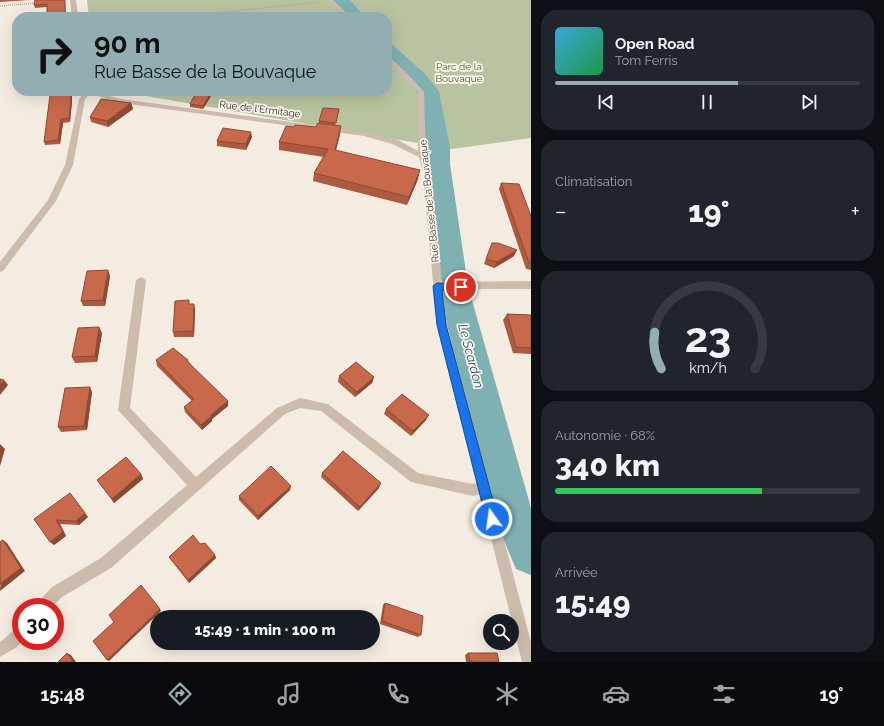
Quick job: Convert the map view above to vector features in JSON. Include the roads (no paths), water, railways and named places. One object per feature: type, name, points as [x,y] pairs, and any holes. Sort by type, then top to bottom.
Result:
[{"type":"street","points":[[73,0],[74,12]]},
{"type":"street","points":[[331,1],[343,12]]},
{"type":"street","name":"Rue Basse de la Bouvaque","points":[[392,62],[421,92],[422,156],[427,173],[443,286],[442,325],[529,662]]},
{"type":"street","points":[[0,269],[52,201],[69,165],[82,99],[85,96]]},
{"type":"street","name":"Rue de l'Ermitage","points":[[103,96],[121,101],[357,133],[395,142],[422,156]]},
{"type":"street","points":[[141,280],[124,410],[195,485]]},
{"type":"street","points":[[443,286],[461,287],[531,285]]},
{"type":"street","points":[[51,598],[57,592],[106,563],[281,411],[300,403],[324,407],[415,478],[473,490],[484,487]]},
{"type":"street","points":[[0,650],[12,642]]},
{"type":"waterway","name":"Le Scardon","points":[[340,0],[351,12]]},
{"type":"waterway","name":"Le Scardon","points":[[392,54],[417,77],[428,91],[438,148],[438,164],[453,286],[510,507],[531,554]]},
{"type":"park label","name":"Parc de la Bouvaque","points":[[459,72]]}]
